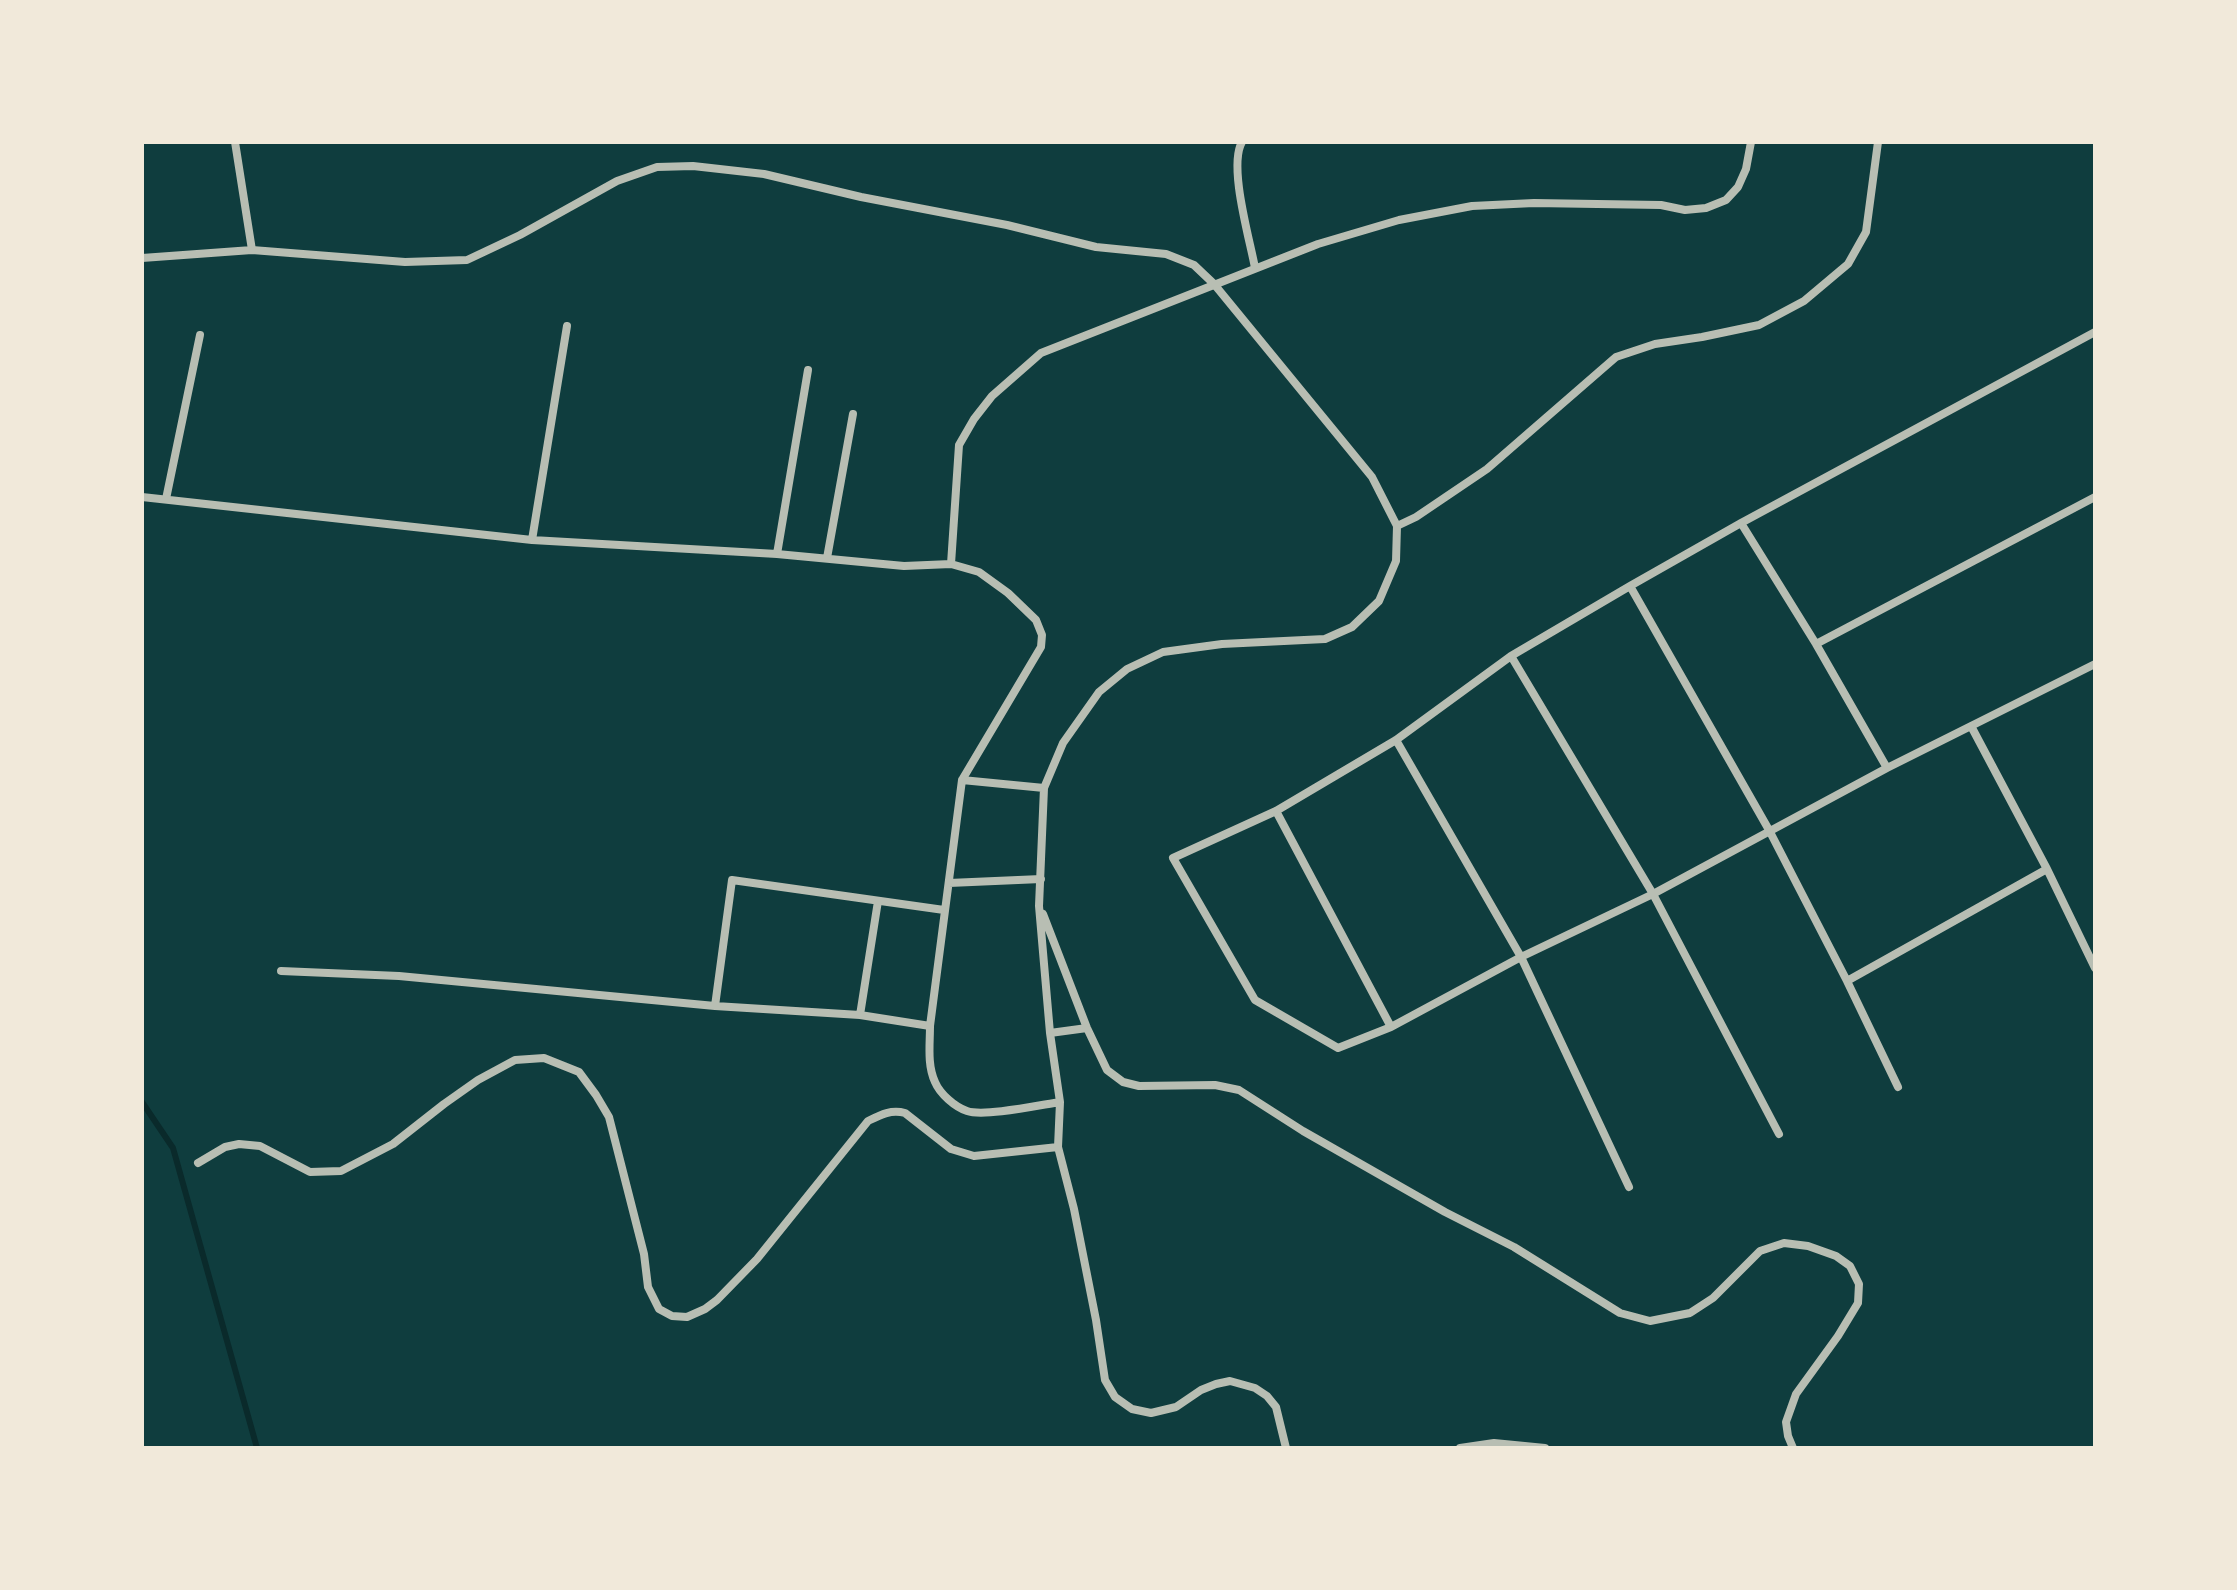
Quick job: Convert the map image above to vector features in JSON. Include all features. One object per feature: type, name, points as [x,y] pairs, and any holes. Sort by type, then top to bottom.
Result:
[{"type":"street","points":[[235,142],[252,250]]},
{"type":"street","points":[[1242,142],[1236,163],[1255,268]]},
{"type":"street","points":[[951,564],[959,445],[992,396],[1041,353],[1318,244],[1399,220],[1472,206],[1534,203],[1661,205],[1685,210],[1706,208],[1726,200],[1738,187],[1746,169],[1751,142]]},
{"type":"street","points":[[1397,526],[1416,517],[1487,469],[1616,357],[1655,344],[1759,325],[1804,301],[1848,264],[1866,232],[1878,142]]},
{"type":"street","points":[[142,258],[252,250],[405,262],[467,260],[520,235],[617,181],[657,167],[693,166],[764,174],[1096,247],[1166,254],[1194,265],[1214,284],[1372,477],[1397,526],[1396,561],[1379,601],[1352,627],[1325,639],[1222,644],[1163,652],[1127,669],[1099,692],[1063,743],[1044,788],[1039,906],[1050,1033],[1060,1102],[1058,1147],[1096,1320],[1105,1380],[1115,1397],[1132,1409],[1151,1413],[1176,1407],[1216,1384],[1230,1381],[1255,1388],[1276,1407],[1286,1448]]},
{"type":"street","points":[[532,540],[567,326]]},
{"type":"street","points":[[2095,332],[1630,586],[1511,656],[1396,740],[1276,811],[1173,858],[1255,1000],[1338,1048],[1391,1027],[1521,957],[1653,894],[1887,768],[2095,664]]},
{"type":"street","points":[[166,499],[200,335]]},
{"type":"street","points":[[777,554],[808,370]]},
{"type":"street","points":[[827,558],[853,414]]},
{"type":"street","points":[[142,497],[532,540],[777,554],[904,566],[951,564],[979,572],[1008,593],[1036,620],[1042,635],[1041,647],[962,780],[930,1026],[930,1061],[934,1081],[941,1092],[968,1112],[1001,1111],[1060,1102]]},
{"type":"street","points":[[1816,644],[2095,497]]},
{"type":"street","points":[[1741,523],[1816,644],[1887,768]]},
{"type":"street","points":[[1630,586],[1769,830],[1898,1087]]},
{"type":"street","points":[[1511,656],[1653,894],[1779,1134]]},
{"type":"street","points":[[1971,726],[2047,869],[2095,968]]},
{"type":"street","points":[[1396,740],[1521,957],[1629,1187]]},
{"type":"street","points":[[962,780],[1044,788]]},
{"type":"street","points":[[1276,811],[1391,1027]]},
{"type":"street","points":[[1847,981],[2047,869]]},
{"type":"street","points":[[949,883],[1041,879]]},
{"type":"street","points":[[715,1006],[732,880],[944,910]]},
{"type":"street","points":[[860,1015],[878,901]]},
{"type":"street","points":[[1039,906],[1107,1070],[1123,1082],[1139,1086],[1215,1085],[1239,1090],[1303,1131],[1445,1212],[1514,1247],[1620,1313],[1650,1321],[1690,1313],[1713,1298],[1760,1251],[1784,1243],[1808,1246],[1836,1256],[1850,1266],[1859,1284],[1858,1303],[1796,1394],[1786,1422],[1793,1448]]},
{"type":"street","points":[[281,971],[399,976],[715,1006],[860,1015],[930,1026]]},
{"type":"street","points":[[1050,1033],[1087,1028]]},
{"type":"street","points":[[198,1163],[225,1147],[239,1144],[260,1146],[310,1172],[341,1171],[393,1144],[478,1080],[515,1060],[544,1058],[579,1072],[609,1117],[644,1254],[648,1287],[659,1309],[672,1316],[687,1317],[717,1300],[757,1259],[868,1121],[878,1116],[896,1111],[905,1113],[951,1149],[974,1156],[1058,1147]]},
{"type":"street","points":[[1460,1448],[1494,1443],[1545,1448]]},
{"type":"waterway","points":[[142,1102],[173,1148],[257,1448]]}]
